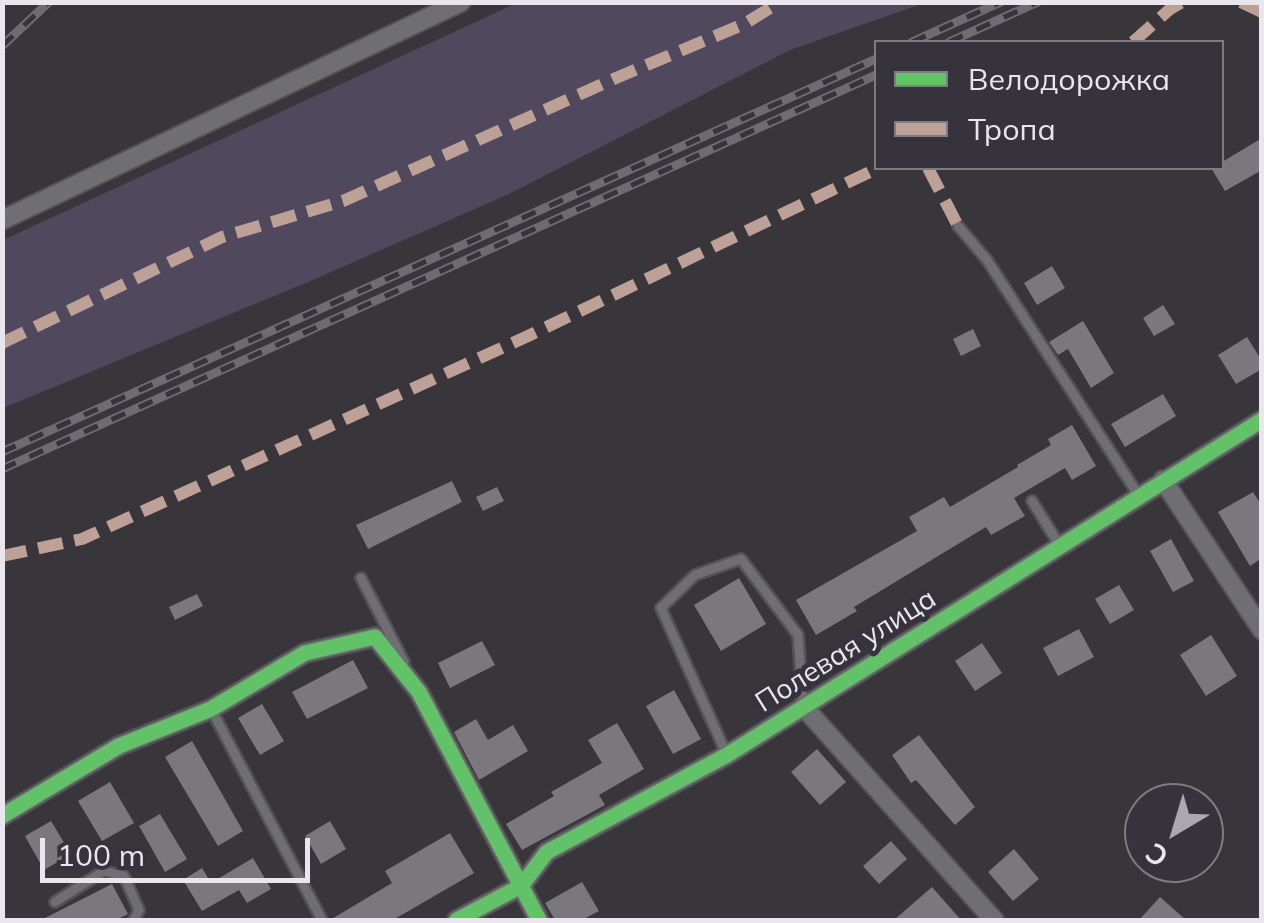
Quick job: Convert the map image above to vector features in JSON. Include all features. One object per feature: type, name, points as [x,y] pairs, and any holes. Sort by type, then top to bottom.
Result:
[{"type":"street","points":[[2,220],[461,2]]},
{"type":"street","name":"Полевая улица","points":[[457,920],[520,886],[547,852],[727,755],[1262,420]]},
{"type":"street","points":[[1163,480],[1262,630]]},
{"type":"street","points":[[2,816],[119,746],[211,709],[305,653],[375,638],[419,692],[540,920]]},
{"type":"street","points":[[804,706],[994,920]]},
{"type":"lane","points":[[958,226],[987,260],[1139,496]]},
{"type":"lane","points":[[1032,501],[1062,548]]},
{"type":"lane","points":[[727,755],[661,608],[694,575],[741,560],[798,636],[804,706]]},
{"type":"lane","points":[[361,578],[419,692]]},
{"type":"lane","points":[[211,709],[322,920]]},
{"type":"lane","points":[[56,902],[104,871],[124,876],[140,910],[134,920]]},
{"type":"shaded area","points":[[519,2],[924,3],[790,50],[509,194],[3,408],[3,240]]},
{"type":"building","points":[[1262,138],[1262,170],[1225,191],[1212,170],[1224,170],[1224,161]]},
{"type":"building","points":[[1052,266],[1065,288],[1037,305],[1024,283]]},
{"type":"building","points":[[1163,305],[1175,324],[1154,336],[1143,318]]},
{"type":"building","points":[[1083,321],[1114,373],[1091,388],[1068,349],[1058,355],[1049,342]]},
{"type":"building","points":[[973,329],[981,346],[961,356],[953,339]]},
{"type":"building","points":[[1247,337],[1262,361],[1262,369],[1236,384],[1218,355]]},
{"type":"building","points":[[1163,394],[1176,416],[1125,447],[1111,424]]},
{"type":"building","points":[[1072,425],[1096,466],[1072,480],[1065,468],[1014,498],[1025,516],[991,535],[986,527],[854,607],[857,611],[816,635],[796,600],[917,531],[909,517],[944,497],[950,507],[1051,445],[1048,439]]},
{"type":"building","points":[[452,481],[462,502],[368,549],[356,525]]},
{"type":"building","points":[[497,487],[504,501],[483,511],[476,497]]},
{"type":"building","points":[[1253,492],[1262,506],[1262,558],[1250,566],[1218,512]]},
{"type":"building","points":[[1171,539],[1194,581],[1173,592],[1150,551]]},
{"type":"building","points":[[739,578],[766,624],[721,651],[694,605]]},
{"type":"building","points":[[1119,585],[1134,610],[1110,624],[1095,599]]},
{"type":"building","points":[[197,594],[203,606],[175,620],[169,607]]},
{"type":"building","points":[[1079,629],[1094,657],[1058,676],[1043,648]]},
{"type":"building","points":[[1211,635],[1237,676],[1206,696],[1180,655]]},
{"type":"building","points":[[482,641],[495,665],[450,688],[438,663]]},
{"type":"building","points":[[982,643],[1002,673],[975,691],[955,661]]},
{"type":"building","points":[[353,660],[368,688],[307,719],[292,692]]},
{"type":"building","points":[[674,690],[701,739],[673,754],[646,706]]},
{"type":"building","points":[[262,704],[284,741],[260,755],[238,718]]},
{"type":"building","points":[[476,719],[488,740],[513,725],[528,751],[479,780],[454,732]]},
{"type":"building","points":[[617,723],[644,769],[599,795],[605,805],[522,850],[506,824],[602,763],[588,740]]},
{"type":"building","points":[[919,735],[975,807],[955,825],[916,780],[911,783],[892,755]]},
{"type":"building","points":[[192,741],[243,831],[218,846],[165,757]]},
{"type":"building","points":[[817,749],[846,782],[820,805],[791,772]]},
{"type":"building","points":[[110,782],[134,823],[102,841],[78,801]]},
{"type":"building","points":[[160,814],[187,859],[165,872],[139,826]]},
{"type":"building","points":[[51,821],[71,854],[44,870],[25,836]]},
{"type":"building","points":[[330,821],[346,849],[321,864],[305,836]]},
{"type":"building","points":[[450,833],[474,873],[393,920],[330,920],[392,883],[385,871]]},
{"type":"building","points":[[891,841],[907,859],[879,884],[863,866]]},
{"type":"building","points":[[1014,849],[1039,879],[1013,901],[988,872]]},
{"type":"building","points":[[253,858],[271,889],[247,903],[239,890],[202,911],[183,880],[202,868],[211,883]]},
{"type":"building","points":[[582,882],[599,911],[582,920],[555,920],[545,903]]},
{"type":"building","points":[[112,884],[128,914],[116,920],[41,920]]},
{"type":"building","points":[[932,887],[961,920],[894,920]]},
{"type":"building","points":[[1160,897],[1186,920],[1139,920]]},
{"type":"railway","points":[[2,46],[49,2]]},
{"type":"railway","points":[[916,40],[1001,2]]},
{"type":"railway","points":[[953,40],[1038,2]]},
{"type":"railway","points":[[2,452],[874,60]]},
{"type":"railway","points":[[2,469],[874,76]]},
{"type":"marked path","points":[[2,343],[222,237],[343,201],[744,24],[780,2]]},
{"type":"marked path","points":[[1135,40],[1182,2]]},
{"type":"marked path","points":[[1241,2],[1262,12]]},
{"type":"marked path","points":[[2,556],[82,539],[528,336],[874,170]]},
{"type":"marked path","points":[[929,170],[958,226]]},
{"type":"cycle path","points":[[457,920],[521,886],[547,852],[727,755],[1262,420]]},
{"type":"cycle path","points":[[2,816],[119,746],[211,709],[305,653],[375,637],[419,692],[539,920]]}]
